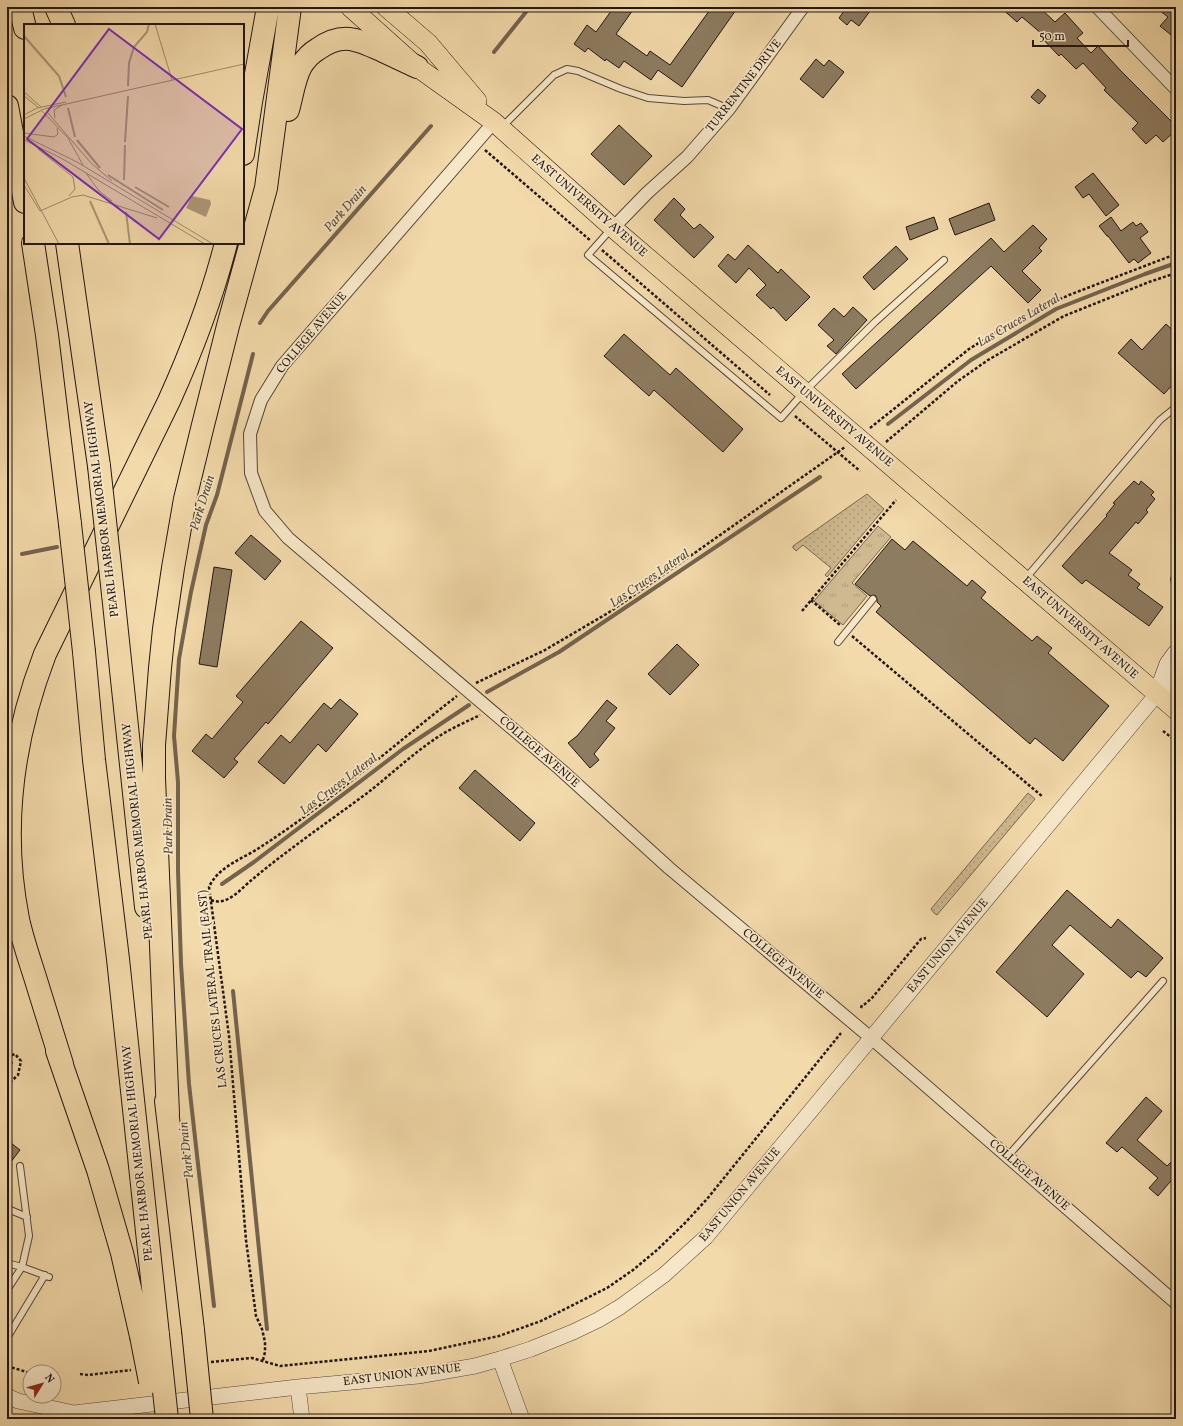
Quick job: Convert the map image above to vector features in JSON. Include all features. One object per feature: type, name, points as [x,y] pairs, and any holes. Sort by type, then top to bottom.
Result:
[{"type":"highway","points":[[20,7],[24,24]]},
{"type":"highway","points":[[56,7],[64,24]]},
{"type":"highway","points":[[266,188],[290,7]]},
{"type":"highway","points":[[244,148],[266,9]]},
{"type":"highway","points":[[168,1114],[154,778],[154,745],[164,629],[187,492],[228,326],[300,67],[310,54],[332,41],[342,38],[357,39],[417,67]]},
{"type":"highway","points":[[244,126],[251,102]]},
{"type":"highway","points":[[7,106],[24,197]]},
{"type":"highway","name":"PEARL HARBOR MEMORIAL HIGHWAY","points":[[33,244],[47,335],[70,524],[94,760],[118,966],[149,1336],[167,1419]]},
{"type":"highway","name":"PEARL HARBOR MEMORIAL HIGHWAY","points":[[67,244],[99,466],[202,1419]]},
{"type":"highway","points":[[155,1419],[149,1336],[122,1253],[98,1170],[62,1064],[18,920],[12,888],[9,854],[10,793],[13,766],[19,738],[35,680],[45,654],[166,408],[184,368],[216,282],[226,244]]},
{"type":"highway","points":[[7,924],[62,1064]]},
{"type":"main road","name":"EAST UNIVERSITY AVENUE","points":[[350,7],[417,67],[498,125],[613,228],[1176,710]]},
{"type":"main road","name":"EAST UNIVERSITY AVENUE","points":[[386,7],[428,43],[498,125]]},
{"type":"main road","points":[[1157,694],[1168,664],[1176,653]]},
{"type":"main road","points":[[1157,694],[1176,682]]},
{"type":"street","name":"TURRENTINE DRIVE","points":[[613,228],[647,193],[687,157],[729,109],[804,7]]},
{"type":"street","points":[[1096,7],[1176,89]]},
{"type":"street","name":"COLLEGE AVENUE","points":[[498,125],[476,142],[282,366],[261,400],[250,434],[251,473],[265,511],[288,538],[560,769],[669,868],[871,1038],[1176,1303]]},
{"type":"street","name":"EAST UNION AVENUE","points":[[7,1396],[18,1401],[74,1416],[298,1387],[418,1376],[475,1366],[500,1359],[573,1332],[620,1307],[664,1275],[706,1237],[1157,694]]},
{"type":"street","points":[[500,1359],[522,1419]]},
{"type":"street","points":[[298,1387],[302,1419]]},
{"type":"lane","points":[[498,125],[554,75],[567,69],[578,71],[621,90],[648,98],[684,101],[708,100],[729,109]]},
{"type":"lane","points":[[613,228],[588,255],[781,418],[804,392],[875,322],[944,260]]},
{"type":"lane","points":[[1024,580],[1160,420],[1176,407]]},
{"type":"lane","points":[[1176,576],[1174,579],[1176,588]]},
{"type":"lane","points":[[838,642],[873,599]]},
{"type":"lane","points":[[1007,1157],[1163,981]]},
{"type":"lane","points":[[7,1290],[22,1267],[29,1236],[20,1166]]},
{"type":"lane","points":[[7,1210],[8,1209],[27,1218]]},
{"type":"lane","points":[[7,1263],[47,1276],[7,1338]]},
{"type":"path","points":[[476,142],[860,471]]},
{"type":"path","name":"LAS CRUCES LATERAL TRAIL (EAST)","points":[[262,1360],[265,1352],[265,1342],[262,1329],[256,1316],[250,1272],[229,1036],[210,899],[209,887],[212,880],[225,868],[274,838],[332,796],[466,689],[545,650],[608,613],[838,453],[905,401],[959,356],[988,337],[1019,318],[1070,295],[1176,254]]},
{"type":"path","points":[[875,452],[958,381],[988,360],[1064,316],[1149,282],[1176,273]]},
{"type":"path","points":[[802,611],[896,500]]},
{"type":"path","points":[[811,600],[1042,797]]},
{"type":"path","points":[[210,899],[220,902],[234,895],[270,864],[382,781],[433,740],[456,726],[491,710]]},
{"type":"path","points":[[1163,731],[1176,741]]},
{"type":"path","points":[[861,1008],[862,1005],[872,998],[921,939],[926,938]]},
{"type":"path","points":[[206,1363],[252,1358],[280,1366],[429,1350],[499,1336],[541,1321],[581,1302],[607,1288],[633,1270],[657,1250],[685,1223],[707,1199],[841,1033]]},
{"type":"path","points":[[7,1057],[15,1054],[21,1061],[18,1075],[7,1085]]},
{"type":"path","points":[[7,1366],[22,1371]]},
{"type":"path","points":[[80,1374],[88,1375],[132,1370]]},
{"type":"green space","points":[[867,494],[884,509],[827,577],[825,575],[831,568],[803,545],[796,551],[793,546]]},
{"type":"green space","points":[[878,526],[891,537],[852,583],[867,596],[843,625],[814,601]]},
{"type":"green space","points":[[1028,793],[1035,799],[937,915],[934,913],[931,909]]},
{"type":"building","points":[[614,7],[635,7],[616,34],[647,56],[650,51],[670,65],[712,7],[738,7],[682,87],[658,70],[651,80],[624,61],[619,68],[606,59],[605,61],[588,48],[585,52],[574,44],[587,25],[596,32]]},
{"type":"building","points":[[847,7],[873,7],[859,26],[851,20],[847,25],[839,18]]},
{"type":"building","points":[[1000,7],[1039,7],[1055,22],[1065,13],[1083,33],[1077,38],[1091,53],[1098,46],[1176,126],[1176,130],[1163,142],[1156,135],[1146,144],[1132,129],[1138,123],[1104,90],[1106,88],[1083,63],[1076,69],[1061,54],[1059,56],[1040,36],[1042,34],[1022,17],[1017,22]]},
{"type":"building","points":[[1155,7],[1176,7],[1176,39],[1160,26],[1168,17]]},
{"type":"building","points":[[816,59],[824,66],[829,60],[844,72],[823,98],[800,79]]},
{"type":"building","points":[[1038,89],[1046,96],[1039,104],[1031,97]]},
{"type":"building","points":[[619,125],[652,156],[624,185],[591,154]]},
{"type":"building","points":[[1093,173],[1119,205],[1106,216],[1089,194],[1083,198],[1075,187]]},
{"type":"building","points":[[674,198],[685,209],[680,215],[694,229],[700,224],[714,237],[694,258],[654,220]]},
{"type":"building","points":[[989,203],[995,220],[955,235],[949,219]]},
{"type":"building","points":[[934,217],[938,229],[910,240],[906,227]]},
{"type":"building","points":[[1111,217],[1121,231],[1133,222],[1136,226],[1141,223],[1148,232],[1140,238],[1151,253],[1138,263],[1134,259],[1129,263],[1099,226]]},
{"type":"building","points":[[1033,225],[1047,239],[1039,248],[1042,251],[1022,271],[1041,290],[1028,303],[991,266],[856,389],[842,374],[991,238],[1004,252]]},
{"type":"building","points":[[748,245],[778,273],[781,269],[810,297],[786,321],[773,307],[771,309],[756,295],[766,285],[749,268],[736,283],[718,266],[728,254],[735,260]]},
{"type":"building","points":[[896,246],[908,259],[874,290],[863,277]]},
{"type":"building","points":[[853,307],[867,320],[836,354],[827,346],[834,340],[818,325],[834,308],[844,317]]},
{"type":"building","points":[[1166,324],[1176,333],[1176,381],[1164,394],[1118,353],[1131,339],[1142,350]]},
{"type":"building","points":[[624,334],[670,375],[676,368],[743,429],[723,452],[654,390],[649,396],[604,356]]},
{"type":"building","points":[[1134,481],[1139,485],[1141,481],[1154,492],[1151,495],[1155,499],[1146,510],[1148,512],[1138,524],[1136,522],[1109,553],[1132,570],[1128,575],[1140,584],[1137,588],[1163,607],[1149,626],[1086,580],[1082,584],[1062,566],[1107,516],[1106,515],[1115,504],[1113,503]]},
{"type":"building","points":[[251,535],[281,561],[265,580],[235,553]]},
{"type":"building","points":[[892,539],[905,550],[913,541],[967,586],[972,580],[986,592],[981,598],[1032,641],[1037,636],[1052,648],[1048,653],[1109,706],[1063,761],[1035,738],[1030,744],[876,612],[881,606],[877,602],[876,596],[870,596],[855,584]]},
{"type":"building","points":[[214,567],[232,570],[217,667],[199,664]]},
{"type":"building","points":[[301,621],[333,648],[268,724],[266,722],[234,759],[238,762],[224,778],[192,751],[206,734],[212,739],[243,702],[236,696]]},
{"type":"building","points":[[677,644],[699,665],[670,695],[648,674]]},
{"type":"building","points":[[340,699],[358,714],[326,752],[318,744],[284,784],[258,762],[281,735],[290,743],[324,703],[331,709]]},
{"type":"building","points":[[607,700],[617,708],[606,721],[615,728],[594,754],[599,760],[590,768],[568,743],[577,736]]},
{"type":"building","points":[[475,770],[535,823],[520,841],[459,788]]},
{"type":"building","points":[[1067,890],[1111,928],[1118,919],[1163,958],[1146,977],[1138,971],[1131,978],[1070,925],[1052,945],[1084,974],[1047,1017],[996,972]]},
{"type":"building","points":[[1146,1097],[1162,1111],[1137,1140],[1167,1166],[1171,1162],[1176,1167],[1176,1175],[1158,1196],[1149,1188],[1158,1178],[1122,1147],[1117,1152],[1106,1143]]},
{"type":"building","points":[[7,1140],[20,1150],[7,1167]]},
{"type":"waterway","name":"Park Drain","points":[[494,52],[530,7]]},
{"type":"waterway","name":"Park Drain","points":[[260,323],[268,311],[431,126]]},
{"type":"waterway","name":"Las Cruces Lateral","points":[[888,424],[971,360],[1056,309],[1176,263]]},
{"type":"waterway","name":"Park Drain","points":[[214,1306],[189,1084],[181,964],[178,871],[178,782],[174,736],[179,659],[191,592],[206,525],[217,495],[253,354]]},
{"type":"waterway","name":"Las Cruces Lateral","points":[[487,692],[559,652],[820,477]]},
{"type":"waterway","points":[[22,554],[57,547]]},
{"type":"waterway","name":"Las Cruces Lateral","points":[[222,884],[254,862],[403,749],[469,705]]},
{"type":"waterway","points":[[233,991],[267,1329]]},
{"type":"waterway","name":"Las Cruces Lateral","points":[[7,1067],[11,1063]]}]
